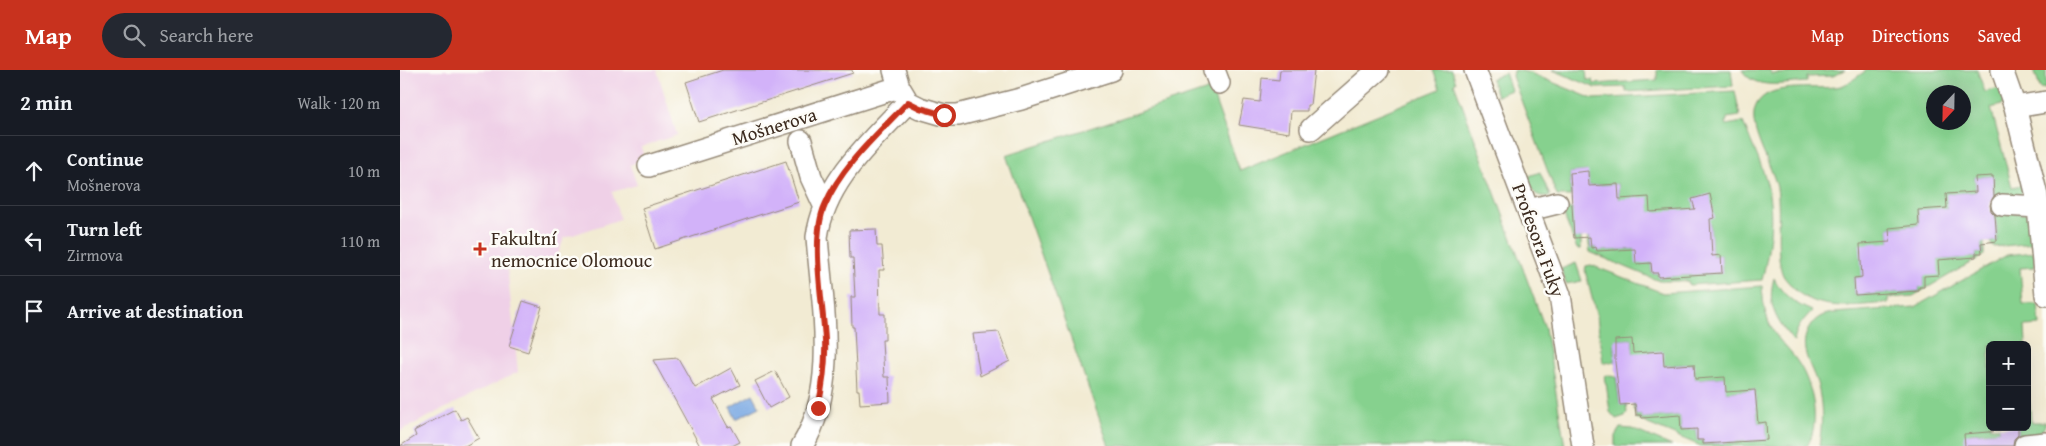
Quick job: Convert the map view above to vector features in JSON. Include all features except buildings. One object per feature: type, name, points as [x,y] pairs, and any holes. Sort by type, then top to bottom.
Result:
[{"type":"street","points":[[802,446],[817,414],[824,373],[825,342],[817,237],[824,205],[901,86],[933,113],[958,115],[1021,99],[1111,70]]},
{"type":"street","points":[[1310,129],[1378,70]]},
{"type":"street","name":"Profesora Fuky","points":[[1475,70],[1560,295],[1583,446]]},
{"type":"street","points":[[2002,70],[2015,107],[2039,207],[2044,239],[2046,295]]},
{"type":"street","name":"Mošnerova","points":[[649,166],[901,86]]},
{"type":"street","points":[[2015,107],[2046,102]]},
{"type":"street","points":[[801,140],[812,177],[824,205]]},
{"type":"street","points":[[1529,210],[1557,203]]},
{"type":"street","points":[[2002,205],[2039,207]]},
{"type":"street","points":[[2025,445],[2046,443]]},
{"type":"shaded area","name":"Fakultní nemocnice Olomouc","points":[[400,70],[657,70],[677,135],[641,147],[643,154],[641,160],[630,165],[637,185],[612,192],[620,219],[564,238],[556,260],[507,266],[518,372],[400,431]]},
{"type":"green space","points":[[1433,70],[1452,70],[1456,82],[1454,83],[1545,328],[1565,446],[1109,446],[1006,155],[1211,89],[1240,171],[1440,89]]},
{"type":"green space","points":[[1553,70],[1586,70],[1587,80],[1593,80],[1594,84],[1657,80],[1657,70],[1731,70],[1733,86],[1626,92],[1626,87],[1596,88]]},
{"type":"green space","points":[[1742,70],[1770,70],[1771,74],[1845,70],[1833,76],[1807,77],[1807,82],[1771,84],[1754,81],[1747,77]]},
{"type":"green space","points":[[1867,70],[1977,70],[1985,92],[1999,88],[2005,104],[1991,108],[2012,187],[2026,184],[2026,190],[2016,197],[1994,200],[1993,176],[1975,177],[1976,192],[1947,194],[1947,208],[1918,211],[1919,225],[1889,228],[1890,242],[1862,277],[1854,278],[1855,295],[1919,291],[1919,287],[1924,286],[1924,276],[1938,260],[1976,257],[1976,253],[1982,253],[1981,242],[1984,242],[1984,255],[1913,296],[1888,298],[1888,303],[1839,306],[1815,302],[1804,297],[1784,277],[1781,270],[1778,248],[1777,188],[1756,132],[1754,111],[1758,102],[1765,95],[1774,91],[1841,86]]},
{"type":"green space","points":[[2034,70],[2046,70],[2046,89],[2040,88]]},
{"type":"green space","points":[[1513,71],[1530,73],[1593,99],[1735,91],[1740,116],[1727,118],[1726,125],[1743,122],[1764,173],[1769,192],[1770,230],[1762,280],[1689,285],[1688,281],[1659,281],[1590,252],[1588,237],[1590,237],[1591,247],[1596,247],[1597,251],[1635,249],[1651,263],[1652,273],[1658,273],[1658,277],[1722,273],[1721,255],[1712,256],[1710,223],[1650,212],[1619,199],[1618,184],[1589,186],[1587,171],[1570,173],[1571,196],[1557,196],[1512,76]]},
{"type":"green space","points":[[1505,73],[1511,90],[1497,96],[1491,79]]},
{"type":"green space","points":[[1540,172],[1550,196],[1540,196],[1530,186],[1527,177]]},
{"type":"green space","points":[[1561,208],[1572,209],[1581,237],[1581,249],[1577,249]]},
{"type":"green space","points":[[1995,211],[2028,214],[2034,243],[1993,247],[1990,242],[1997,241]]},
{"type":"green space","points":[[2034,252],[2035,267],[2020,268],[2023,304],[2038,304],[2040,325],[2025,326],[2026,341],[1986,341],[1986,431],[2000,431],[1970,433],[1971,446],[1819,446],[1822,418],[1820,398],[1817,383],[1805,350],[1806,334],[1811,325],[1818,318],[1834,313],[1915,307],[2007,255]]},
{"type":"green space","points":[[1576,263],[1582,281],[1566,284],[1561,269]]},
{"type":"green space","points":[[1591,265],[1663,293],[1762,286],[1764,307],[1769,322],[1777,337],[1799,364],[1808,383],[1814,405],[1814,427],[1807,446],[1701,446],[1636,419],[1633,404],[1635,404],[1636,415],[1641,415],[1642,418],[1680,415],[1681,430],[1697,429],[1697,440],[1703,440],[1703,444],[1767,440],[1766,423],[1758,423],[1755,390],[1726,392],[1724,377],[1695,379],[1693,364],[1664,366],[1633,353],[1632,339],[1615,340],[1615,362],[1603,363],[1597,317],[1585,271],[1586,266]]},
{"type":"green space","points":[[1774,278],[1790,298],[1812,311],[1800,325],[1794,342],[1778,320],[1772,305],[1771,297]]},
{"type":"green space","points":[[1605,375],[1616,377],[1620,404],[1626,404],[1627,413],[1625,416],[1616,419],[1610,412]]},
{"type":"green space","points":[[2031,422],[2046,422],[2042,431],[2036,435],[2019,437],[2018,431],[2031,431]]},
{"type":"green space","points":[[1620,428],[1632,429],[1672,446],[1615,446],[1615,436]]},
{"type":"water","points":[[753,394],[760,407],[736,419],[730,407]]},
{"type":"place","name":"Fakultní nemocnice Olomouc","points":[[480,249]]},
{"type":"route","points":[[818,408],[823,384],[825,342],[817,237],[824,205],[850,166],[908,102],[933,113],[944,115]]}]
